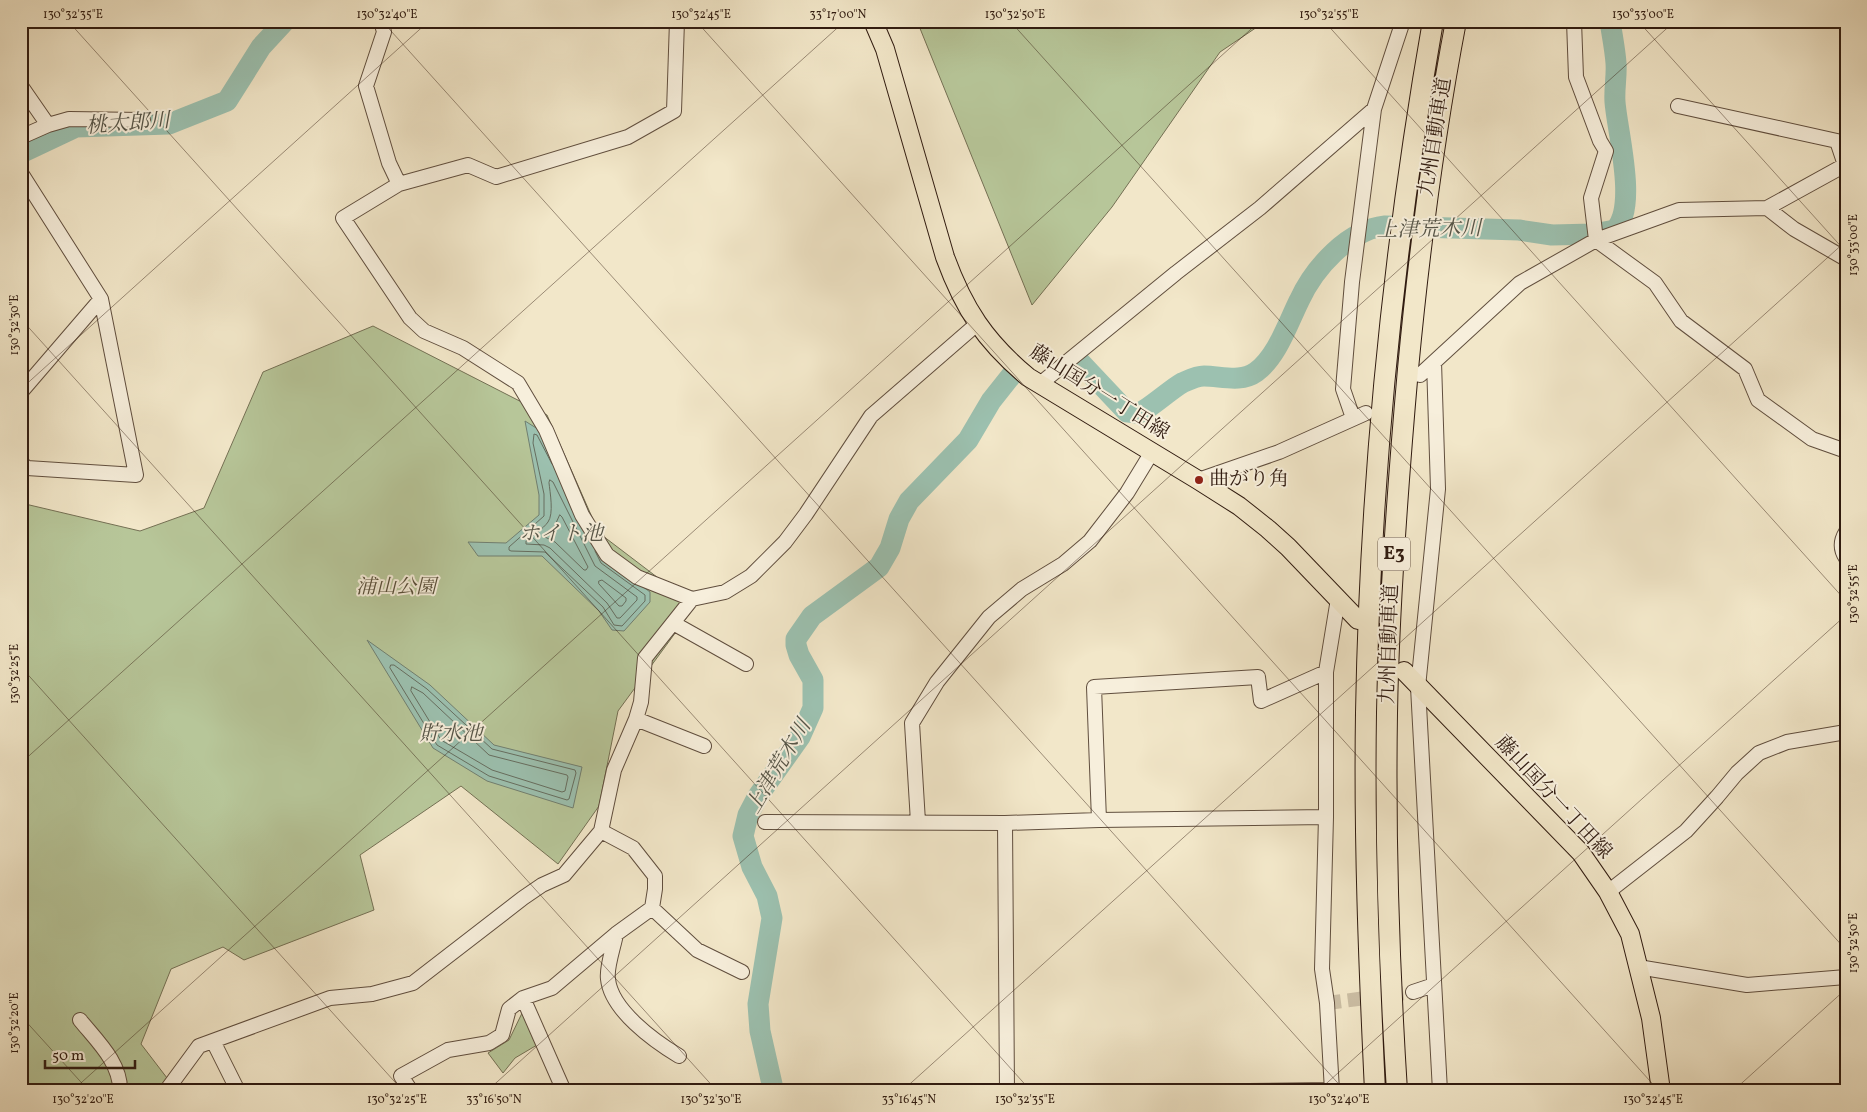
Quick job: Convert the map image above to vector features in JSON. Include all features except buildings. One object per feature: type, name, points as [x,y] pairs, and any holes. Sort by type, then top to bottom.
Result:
[{"type":"highway","name":"九州自動車道","points":[[1375,1091],[1366,836],[1366,712],[1379,454],[1396,273],[1434,21]]},
{"type":"highway","name":"九州自動車道","points":[[1397,1091],[1387,835],[1387,713],[1391,604],[1400,456],[1415,295],[1424,216],[1446,72],[1456,21]]},
{"type":"main road","name":"藤山国分一丁田線","points":[[873,21],[885,49],[945,257],[957,289],[977,324],[1008,361],[1040,384],[1239,506],[1268,529],[1358,620]]},
{"type":"main road","name":"藤山国分一丁田線","points":[[1404,671],[1581,853],[1608,892],[1630,934],[1651,1018],[1661,1091]]},
{"type":"street","points":[[381,21],[384,32],[366,86],[389,162],[399,184]]},
{"type":"street","points":[[676,21],[674,111],[628,137],[496,177],[468,165],[399,184],[343,218],[410,318],[424,331],[464,348],[518,383],[546,430],[582,515],[607,555],[637,576],[692,599],[725,592],[751,576],[785,542],[806,514],[871,416],[977,324]]},
{"type":"street","points":[[1198,480],[1278,452],[1359,416],[1343,389],[1352,282],[1374,109],[1403,21]]},
{"type":"street","points":[[1574,21],[1576,77],[1600,141],[1606,151],[1592,198],[1596,240],[1655,283],[1681,321],[1745,368],[1758,400],[1812,439],[1846,451]]},
{"type":"street","points":[[21,86],[48,125]]},
{"type":"street","points":[[1420,375],[1520,283],[1596,240],[1679,210],[1767,208],[1845,165],[1837,141],[1678,106]]},
{"type":"street","points":[[1040,384],[1176,273],[1260,208],[1374,109]]},
{"type":"street","points":[[21,137],[48,125],[76,118],[143,120]]},
{"type":"street","points":[[21,173],[101,299],[136,475],[26,468],[21,463]]},
{"type":"street","points":[[1767,208],[1794,229],[1846,259]]},
{"type":"street","points":[[21,392],[101,299]]},
{"type":"street","points":[[1434,362],[1438,489],[1418,687],[1440,1091]]},
{"type":"street","points":[[918,822],[912,723],[937,682],[989,617],[1022,589],[1063,564],[1090,541],[1127,493],[1152,452]]},
{"type":"street","points":[[1846,532],[1842,540],[1843,554],[1846,558]]},
{"type":"street","points":[[166,1091],[199,1046],[330,998],[372,994],[413,983],[523,898],[542,885],[564,875],[601,831],[614,770],[636,719],[641,702],[645,658],[692,599]]},
{"type":"street","points":[[1248,1091],[1332,1090],[1327,1003],[1322,969],[1326,817],[1326,672],[1338,599]]},
{"type":"street","points":[[673,623],[746,664]]},
{"type":"street","points":[[1098,820],[1094,687],[1258,677],[1261,701],[1326,672]]},
{"type":"street","points":[[636,719],[704,746]]},
{"type":"street","points":[[1608,892],[1686,831],[1737,773],[1759,753],[1787,742],[1846,732]]},
{"type":"street","points":[[765,822],[1005,823],[1326,817]]},
{"type":"street","points":[[1005,823],[1007,1091]]},
{"type":"street","points":[[410,1091],[401,1076],[448,1050],[488,1043],[502,1035],[509,1009],[523,998],[552,988],[616,934],[652,908],[656,889],[655,876],[633,848],[601,831]]},
{"type":"street","points":[[652,908],[697,950],[742,972]]},
{"type":"street","points":[[616,934],[608,978],[613,999],[626,1015],[655,1040],[679,1056]]},
{"type":"street","points":[[1638,967],[1747,985],[1846,977]]},
{"type":"street","points":[[1413,992],[1434,985]]},
{"type":"street","points":[[523,998],[564,1091]]},
{"type":"street","points":[[80,1020],[110,1057],[120,1079],[120,1091]]},
{"type":"street","points":[[213,1041],[238,1091]]},
{"type":"green space","points":[[917,21],[1262,21],[1263,23],[1220,52],[1112,207],[1032,305]]},
{"type":"green space","name":"浦山公園","points":[[373,326],[547,415],[599,533],[695,606],[618,711],[599,806],[558,864],[461,786],[360,855],[374,910],[244,960],[223,947],[171,969],[141,1044],[177,1091],[21,1091],[21,503],[140,531],[204,508],[263,372]]},
{"type":"green space","points":[[524,1009],[537,1045],[515,1058],[503,1073],[488,1053],[509,1040]]},
{"type":"water","name":"ホイト池","points":[[525,421],[541,431],[605,559],[650,592],[650,602],[624,631],[612,630],[599,611],[542,556],[478,556],[468,542],[506,543],[539,515],[539,495]]},
{"type":"water","name":"貯水池","points":[[367,640],[430,685],[494,745],[582,767],[573,808],[487,781],[433,748]]},
{"type":"waterway","name":"桃太郎川","points":[[21,153],[76,127],[169,124],[227,101],[261,47],[285,21]]},
{"type":"waterway","name":"上津荒木川","points":[[1078,360],[1127,412],[1138,413],[1177,386],[1193,378],[1204,376],[1237,378],[1256,372],[1276,349],[1305,288],[1323,264],[1345,243],[1371,229],[1385,226],[1519,230],[1552,235],[1593,234],[1615,230],[1622,219],[1626,187],[1615,102],[1616,63],[1610,21]]},
{"type":"waterway","name":"上津荒木川","points":[[772,1091],[760,1031],[758,1004],[772,918],[767,896],[752,867],[743,836],[748,815],[758,796],[800,737],[813,708],[813,680],[799,655],[796,639],[812,616],[879,567],[890,548],[899,519],[909,501],[968,440],[991,401],[1014,372]]},
{"type":"tunnel","points":[[1327,1003],[1413,992]]},
{"type":"place","name":"曲がり角","points":[[1199,480]]}]
